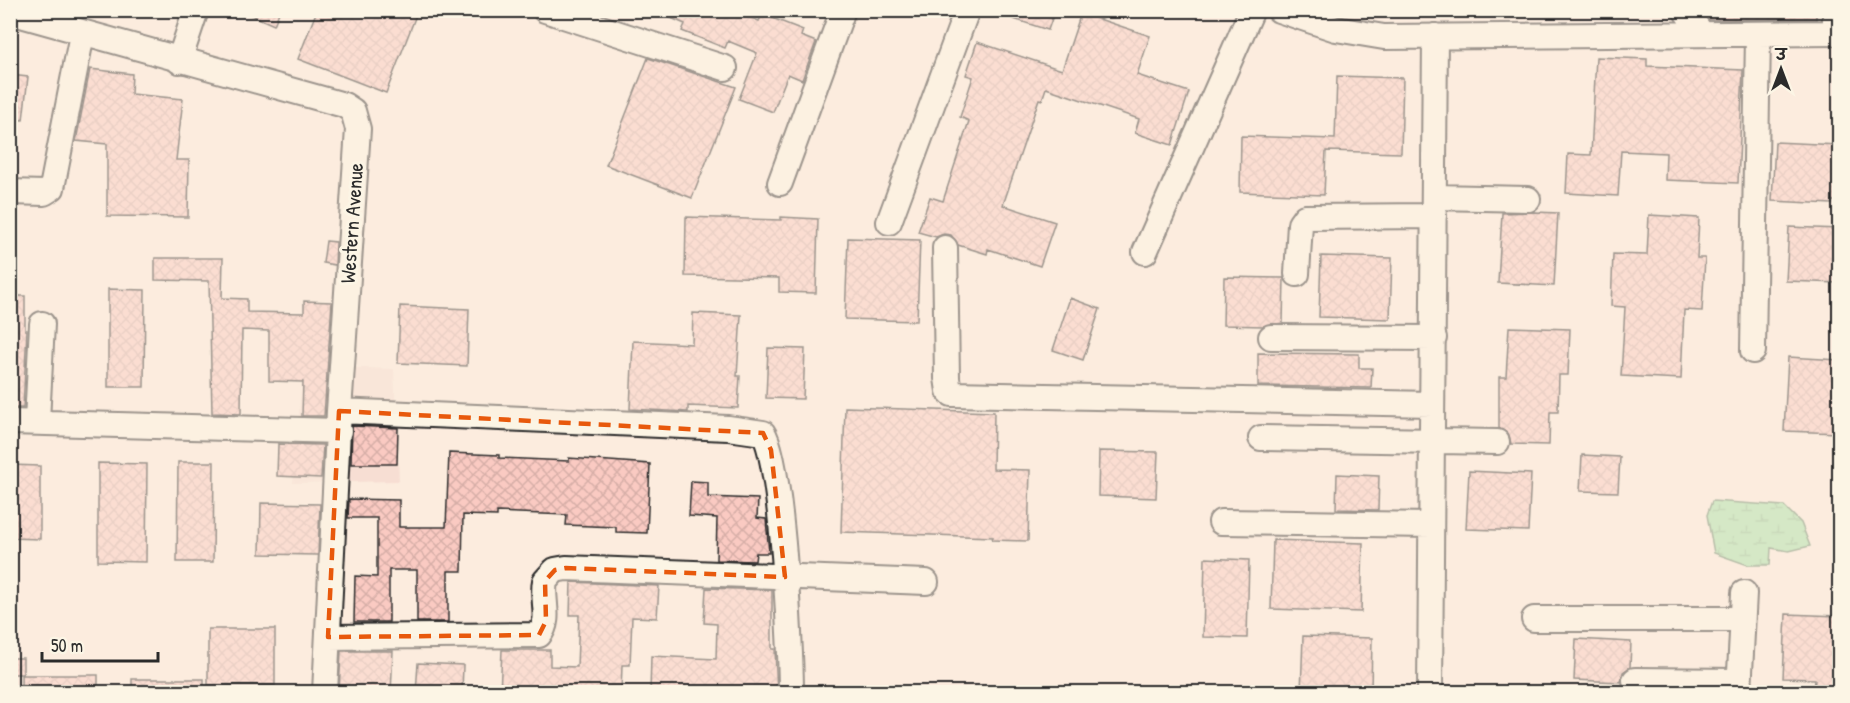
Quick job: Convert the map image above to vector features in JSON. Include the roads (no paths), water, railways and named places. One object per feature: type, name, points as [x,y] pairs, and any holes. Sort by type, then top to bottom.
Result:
[{"type":"street","points":[[178,61],[196,10]]},
{"type":"street","points":[[544,10],[611,20],[725,68]]},
{"type":"street","points":[[780,183],[843,10]]},
{"type":"street","points":[[889,222],[967,10]]},
{"type":"street","points":[[1145,252],[1252,10]]},
{"type":"street","points":[[1685,10],[1702,34]]},
{"type":"street","points":[[1281,11],[1384,37],[1758,34],[1837,25]]},
{"type":"street","name":"Western Avenue","points":[[10,12],[178,61],[344,105],[353,111],[358,129],[339,421],[325,693]]},
{"type":"street","points":[[10,192],[44,193],[52,188],[82,34]]},
{"type":"street","points":[[1753,351],[1758,34]]},
{"type":"street","points":[[1430,693],[1435,36]]},
{"type":"street","points":[[1297,274],[1300,224],[1305,217],[1528,199]]},
{"type":"street","points":[[945,248],[947,386],[949,391],[957,396],[1432,404]]},
{"type":"street","points":[[38,421],[42,324]]},
{"type":"street","points":[[1271,337],[1434,338]]},
{"type":"street","points":[[10,422],[339,421],[728,428],[763,433],[771,450],[785,577],[791,693]]},
{"type":"street","points":[[1261,438],[1497,442]]},
{"type":"street","points":[[1221,522],[1431,525]]},
{"type":"street","points":[[328,637],[540,635],[546,621],[543,589],[545,581],[555,570],[566,568],[926,582]]},
{"type":"street","points":[[1635,680],[1739,687],[1744,593]]},
{"type":"street","points":[[1534,619],[1742,619]]}]
